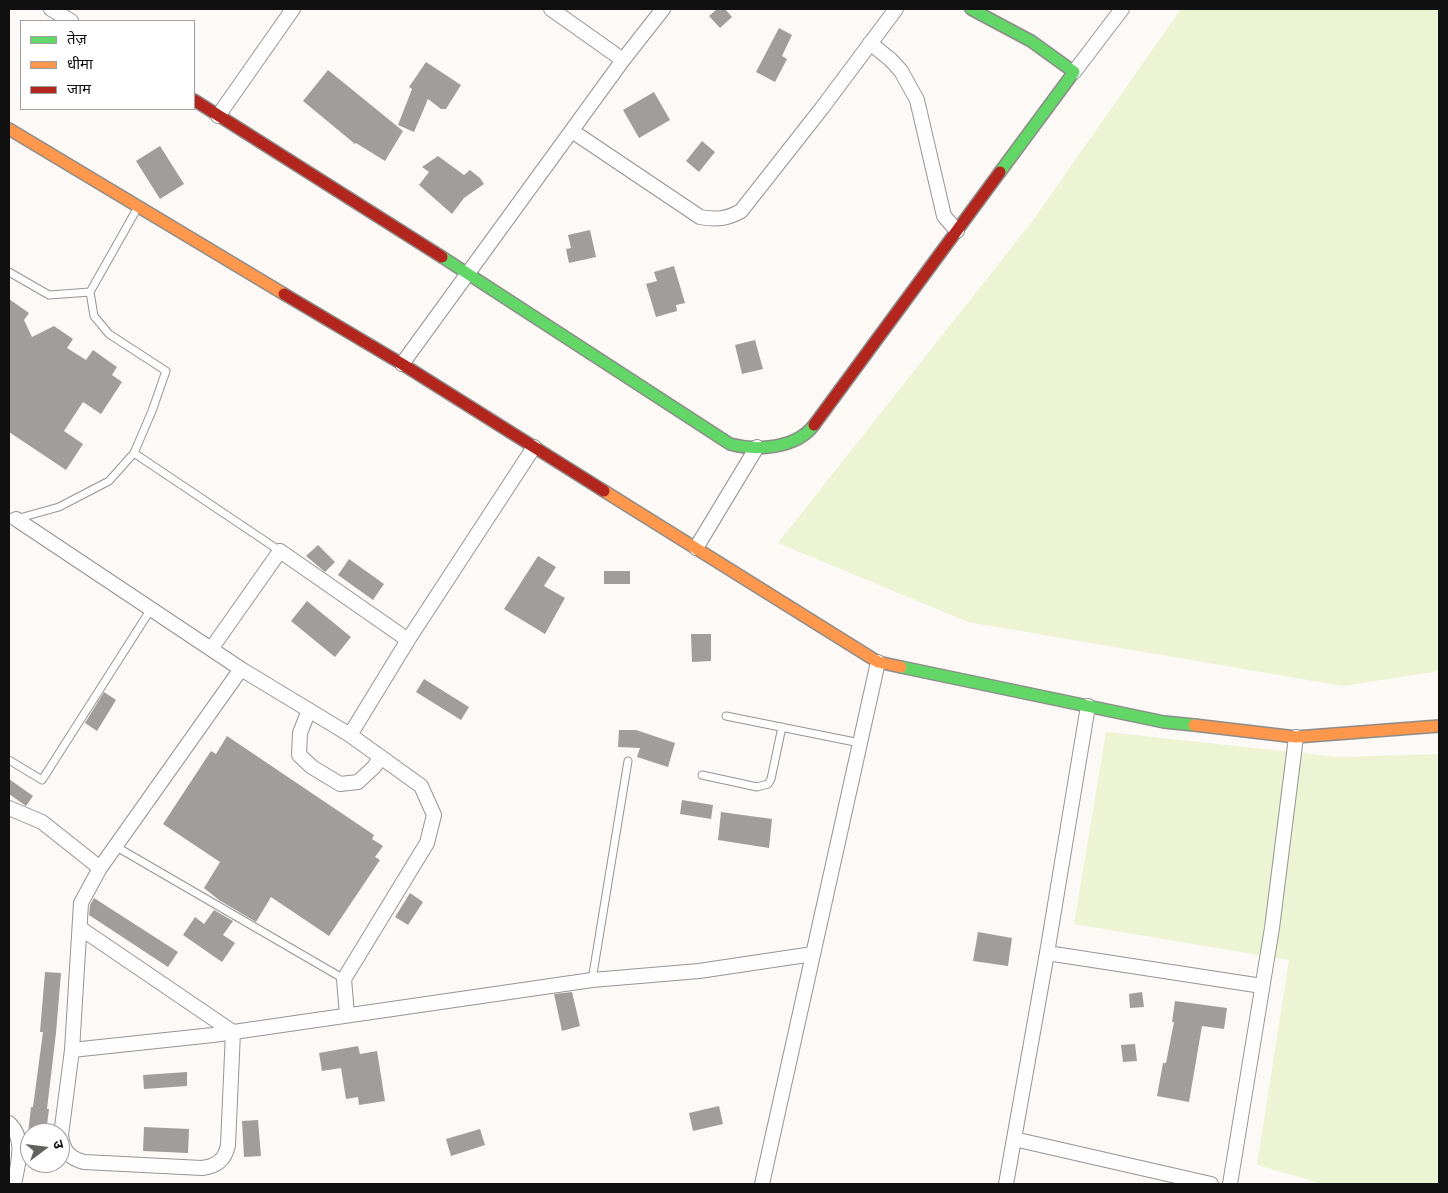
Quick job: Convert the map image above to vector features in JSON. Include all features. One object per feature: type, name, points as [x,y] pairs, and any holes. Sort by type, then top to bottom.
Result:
[{"type":"street","points":[[51,9],[69,20]]},
{"type":"street","points":[[218,116],[293,9]]},
{"type":"street","points":[[550,9],[623,60]]},
{"type":"street","points":[[402,364],[623,60],[663,9]]},
{"type":"street","points":[[572,131],[700,217],[715,220],[731,217],[742,211],[896,9]]},
{"type":"street","points":[[971,9],[1031,41],[1074,72]]},
{"type":"street","points":[[195,101],[468,274],[730,444],[743,448],[757,447],[792,442],[808,433],[1122,9]]},
{"type":"street","points":[[870,42],[901,71],[917,100],[944,216],[957,231]]},
{"type":"street","points":[[9,129],[402,364],[878,662],[1164,722],[1296,737],[1439,726]]},
{"type":"street","points":[[350,735],[408,640],[534,447]]},
{"type":"street","points":[[696,548],[757,447]]},
{"type":"street","points":[[12,518],[241,669],[350,735],[421,786],[434,815],[427,843],[344,979],[347,1015]]},
{"type":"street","points":[[211,649],[280,552],[408,640]]},
{"type":"street","points":[[762,1184],[878,662]]},
{"type":"street","points":[[233,1032],[228,1145],[226,1155],[220,1162],[212,1167],[202,1168],[84,1162],[75,1160],[62,1147],[61,1135],[72,1050],[81,903],[100,868],[115,846],[241,669]]},
{"type":"street","points":[[1006,1184],[1047,954],[1088,706]]},
{"type":"street","points":[[309,710],[300,733],[299,754],[312,767],[340,784],[358,782],[374,767],[381,757]]},
{"type":"street","points":[[1230,1184],[1272,928],[1296,737]]},
{"type":"street","points":[[9,808],[42,822],[100,868]]},
{"type":"street","points":[[80,928],[233,1032]]},
{"type":"street","points":[[72,1050],[233,1032],[592,980],[699,971],[813,954]]},
{"type":"street","points":[[1047,954],[1262,986]]},
{"type":"street","points":[[9,1124],[15,1129],[19,1141],[20,1157],[14,1184]]},
{"type":"street","points":[[1014,1139],[1212,1184]]},
{"type":"lane","points":[[12,518],[59,507],[109,481],[134,453],[152,412],[166,371],[109,334],[94,316],[90,292],[138,206]]},
{"type":"lane","points":[[9,272],[49,295],[90,292]]},
{"type":"lane","points":[[134,453],[280,552]]},
{"type":"lane","points":[[9,760],[42,780],[151,609]]},
{"type":"lane","points":[[726,716],[860,743]]},
{"type":"lane","points":[[702,775],[757,787],[768,784],[772,779],[782,727]]},
{"type":"lane","points":[[592,980],[628,761]]},
{"type":"lane","points":[[115,846],[344,979]]},
{"type":"green space","points":[[1181,9],[1439,9],[1439,671],[1343,686],[968,622],[778,543],[1031,223]]},
{"type":"green space","points":[[1106,732],[1338,757],[1439,754],[1439,1184],[1323,1184],[1257,1165],[1289,960],[1074,924]]},
{"type":"building","points":[[717,9],[725,9],[732,17],[720,28],[709,16]]},
{"type":"building","points":[[779,28],[792,35],[782,56],[787,59],[775,82],[756,72]]},
{"type":"building","points":[[426,62],[461,85],[446,109],[441,109],[428,99],[414,132],[398,125],[412,89],[409,87]]},
{"type":"building","points":[[328,70],[403,131],[385,161],[355,144],[303,101]]},
{"type":"building","points":[[654,92],[670,120],[639,138],[623,110]]},
{"type":"building","points":[[702,141],[715,152],[699,172],[686,161]]},
{"type":"building","points":[[160,146],[184,184],[160,199],[136,161]]},
{"type":"building","points":[[438,156],[464,175],[470,170],[484,184],[464,198],[452,214],[419,185],[429,172],[422,167]]},
{"type":"building","points":[[590,230],[596,257],[569,263],[566,249],[571,248],[568,235]]},
{"type":"building","points":[[674,266],[685,303],[676,305],[677,311],[656,317],[646,284],[657,281],[654,272]]},
{"type":"building","points":[[9,299],[29,313],[24,320],[32,337],[54,326],[73,339],[67,348],[86,360],[93,350],[117,367],[112,375],[122,382],[101,414],[83,402],[64,431],[83,444],[66,470],[9,432]]},
{"type":"building","points":[[755,340],[763,369],[742,374],[735,345]]},
{"type":"building","points":[[318,545],[335,562],[325,572],[306,556]]},
{"type":"building","points":[[538,556],[556,567],[544,586],[565,598],[545,634],[504,609]]},
{"type":"building","points":[[349,559],[384,584],[373,600],[338,575]]},
{"type":"building","points":[[604,571],[630,571],[630,584],[604,584]]},
{"type":"building","points":[[307,601],[351,637],[335,657],[291,621]]},
{"type":"building","points":[[691,634],[711,634],[711,661],[692,662]]},
{"type":"building","points":[[424,679],[469,707],[461,720],[416,692]]},
{"type":"building","points":[[104,692],[116,700],[97,731],[85,723]]},
{"type":"building","points":[[619,730],[636,730],[675,743],[668,767],[637,757],[640,748],[618,747]]},
{"type":"building","points":[[227,736],[374,835],[372,839],[383,846],[375,857],[380,860],[329,936],[271,897],[256,922],[219,900],[204,888],[220,862],[163,824],[211,751],[216,754]]},
{"type":"building","points":[[9,779],[33,796],[26,806],[9,794]]},
{"type":"building","points":[[682,800],[713,805],[711,819],[680,814]]},
{"type":"building","points":[[721,812],[772,819],[769,848],[718,840]]},
{"type":"building","points":[[410,893],[423,902],[408,925],[395,917]]},
{"type":"building","points":[[94,898],[178,952],[168,967],[89,915],[90,905]]},
{"type":"building","points":[[214,910],[233,921],[223,935],[235,943],[222,962],[183,935],[195,917],[204,924]]},
{"type":"building","points":[[978,932],[1012,938],[1008,966],[973,961]]},
{"type":"building","points":[[45,972],[61,973],[47,1109],[49,1109],[47,1123],[29,1123],[43,1032],[40,1032]]},
{"type":"building","points":[[572,992],[580,1026],[562,1031],[554,994]]},
{"type":"building","points":[[1142,992],[1144,1007],[1130,1008],[1129,994]]},
{"type":"building","points":[[1175,1001],[1227,1008],[1224,1029],[1202,1026],[1189,1102],[1157,1096],[1163,1063],[1166,1063],[1174,1022],[1172,1022]]},
{"type":"building","points":[[1135,1044],[1137,1061],[1123,1062],[1121,1045]]},
{"type":"building","points":[[358,1046],[360,1054],[377,1051],[385,1101],[359,1105],[358,1097],[346,1099],[341,1068],[322,1071],[319,1053]]},
{"type":"building","points":[[187,1072],[187,1086],[144,1089],[143,1075]]},
{"type":"building","points":[[719,1106],[723,1124],[693,1131],[689,1113]]},
{"type":"building","points":[[258,1120],[261,1156],[244,1157],[242,1121]]},
{"type":"building","points":[[144,1127],[189,1129],[188,1153],[143,1151]]},
{"type":"building","points":[[480,1129],[485,1145],[451,1156],[446,1139]]},
{"type":"traffic: fast","points":[[971,9],[1031,41],[1074,72],[1000,172]]},
{"type":"traffic: fast","points":[[442,257],[730,444],[752,447],[775,446],[797,439],[814,425]]},
{"type":"traffic: fast","points":[[901,667],[1164,722],[1194,725]]},
{"type":"traffic: slow","points":[[9,129],[284,294]]},
{"type":"traffic: slow","points":[[604,491],[878,662],[901,667]]},
{"type":"traffic: slow","points":[[1194,725],[1296,737],[1439,726]]},
{"type":"traffic: jam","points":[[195,101],[442,257]]},
{"type":"traffic: jam","points":[[814,425],[1000,172]]},
{"type":"traffic: jam","points":[[284,294],[402,364],[604,491]]}]
